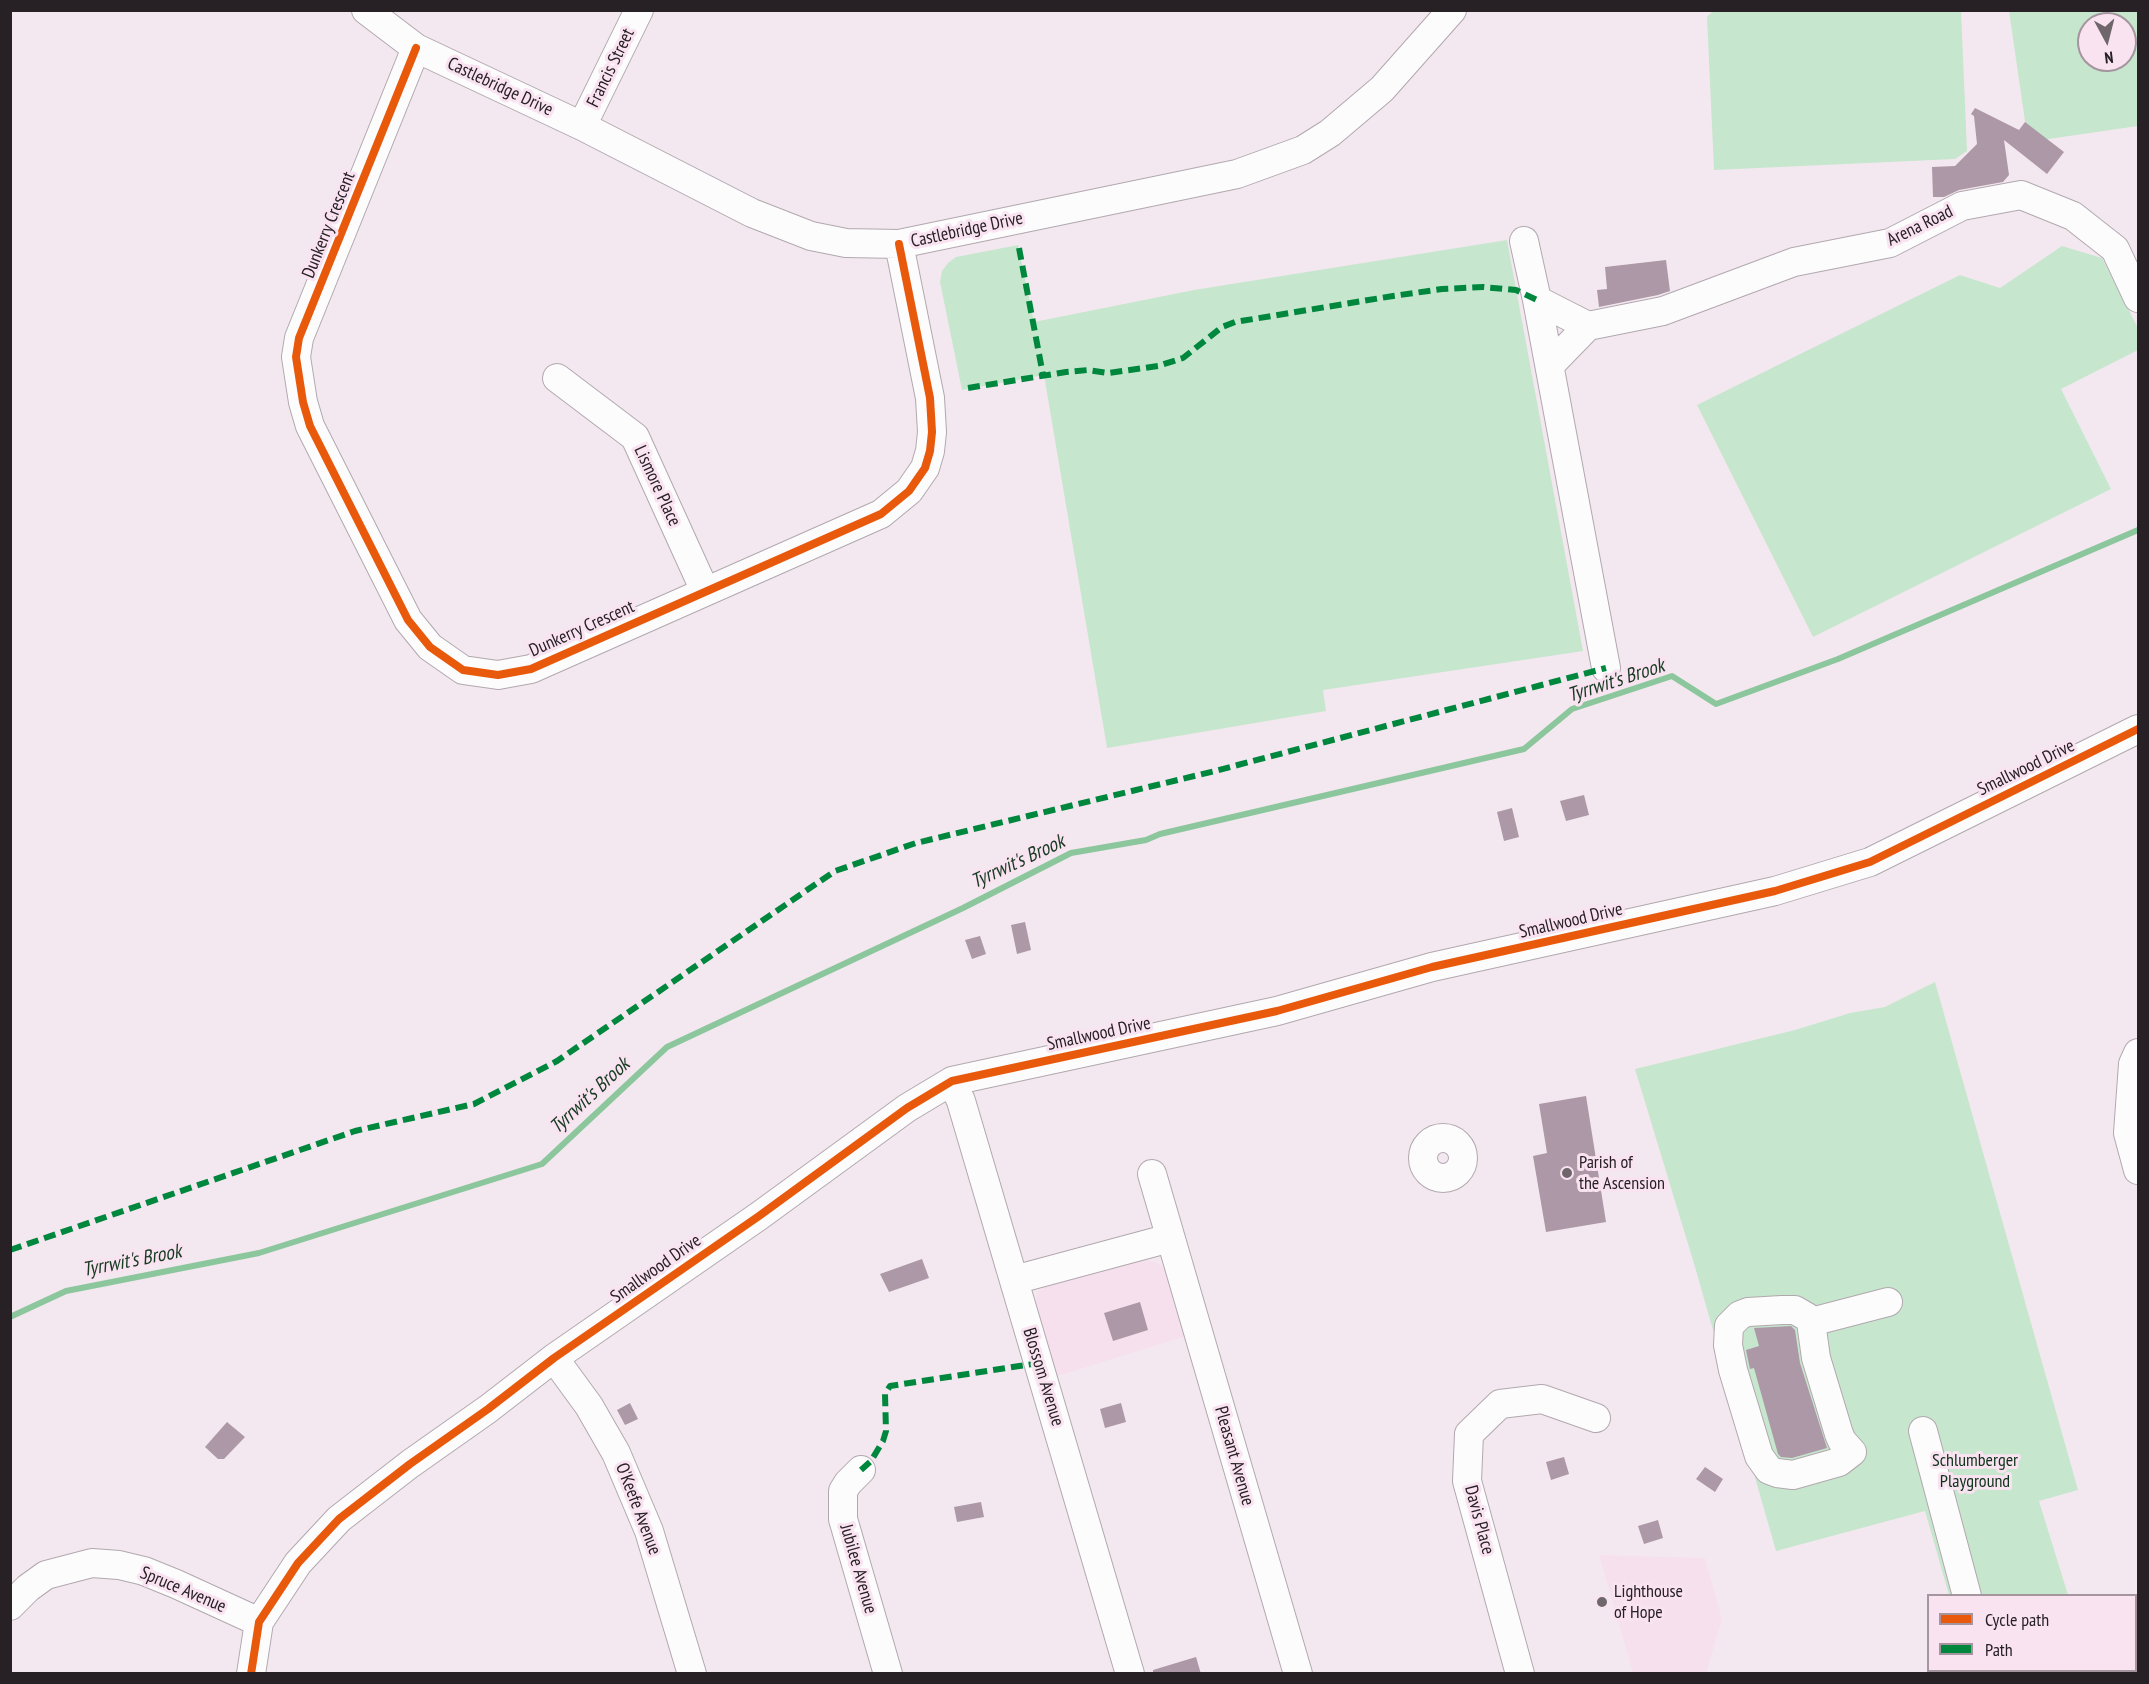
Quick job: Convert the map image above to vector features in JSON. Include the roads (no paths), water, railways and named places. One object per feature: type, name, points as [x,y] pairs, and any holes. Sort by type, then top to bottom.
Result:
[{"type":"street","name":"Castlebridge Drive","points":[[366,10],[416,48],[582,126],[725,201],[811,236],[846,243],[899,244],[1237,174],[1303,150],[1330,133],[1382,89],[1452,10]]},
{"type":"street","name":"Francis Street","points":[[582,126],[639,10]]},
{"type":"street","name":"Dunkerry Crescent","points":[[416,48],[299,338],[296,357],[303,402],[310,426],[408,620],[430,647],[463,670],[498,675],[531,669],[882,514],[909,491],[925,468],[932,432],[930,398],[899,244]]},
{"type":"street","name":"Arena Road","points":[[1588,326],[1663,311],[1794,262],[1890,243],[1962,206],[2021,195],[2073,216],[2115,249],[2139,298]]},
{"type":"street","points":[[1524,241],[1538,300],[1606,668]]},
{"type":"street","points":[[1538,300],[1588,326],[1550,365]]},
{"type":"street","name":"Lismore Place","points":[[558,378],[635,437],[705,591]]},
{"type":"street","name":"Smallwood Drive","points":[[251,1674],[259,1622],[298,1563],[339,1519],[555,1358],[759,1216],[907,1108],[952,1081],[1277,1011],[1432,967],[1775,891],[1870,862],[2139,729]]},
{"type":"street","points":[[2139,1053],[2133,1064],[2128,1132],[2139,1170]]},
{"type":"street","name":"Blossom Avenue","points":[[952,1081],[961,1101],[1130,1674]]},
{"type":"street","name":"Pleasant Avenue","points":[[1152,1174],[1298,1674]]},
{"type":"street","points":[[1014,1280],[1170,1238]]},
{"type":"street","points":[[1811,1322],[1888,1302]]},
{"type":"street","points":[[1795,1310],[1811,1322],[1816,1359],[1839,1434],[1852,1452],[1839,1462],[1785,1475],[1769,1470],[1759,1456],[1730,1358],[1729,1326],[1740,1315],[1748,1312],[1795,1310]]},
{"type":"street","name":"O'Keefe Avenue","points":[[555,1358],[589,1406],[616,1453],[649,1531],[692,1674]]},
{"type":"street","name":"Davis Place","points":[[1520,1674],[1467,1481],[1469,1434],[1500,1404],[1542,1399],[1596,1418]]},
{"type":"street","points":[[1923,1431],[1966,1594]]},
{"type":"street","name":"Jubilee Avenue","points":[[861,1470],[843,1491],[843,1519],[888,1674]]},
{"type":"street","name":"Spruce Avenue","points":[[10,1606],[28,1588],[46,1575],[92,1563],[119,1565],[144,1571],[259,1622]]},
{"type":"waterway","name":"Tyrrwit's Brook","points":[[10,1317],[66,1291],[259,1253],[542,1164],[667,1047],[963,908],[1071,853],[1146,840],[1160,834],[1524,749],[1572,709],[1672,676],[1716,704],[1838,659],[2138,530]]},
{"type":"place","name":"Parish of the Ascension","points":[[1567,1173]]},
{"type":"place","name":"Lighthouse of Hope","points":[[1602,1602]]},
{"type":"park label","name":"Schlumberger Playground","points":[[1975,1471]]}]
